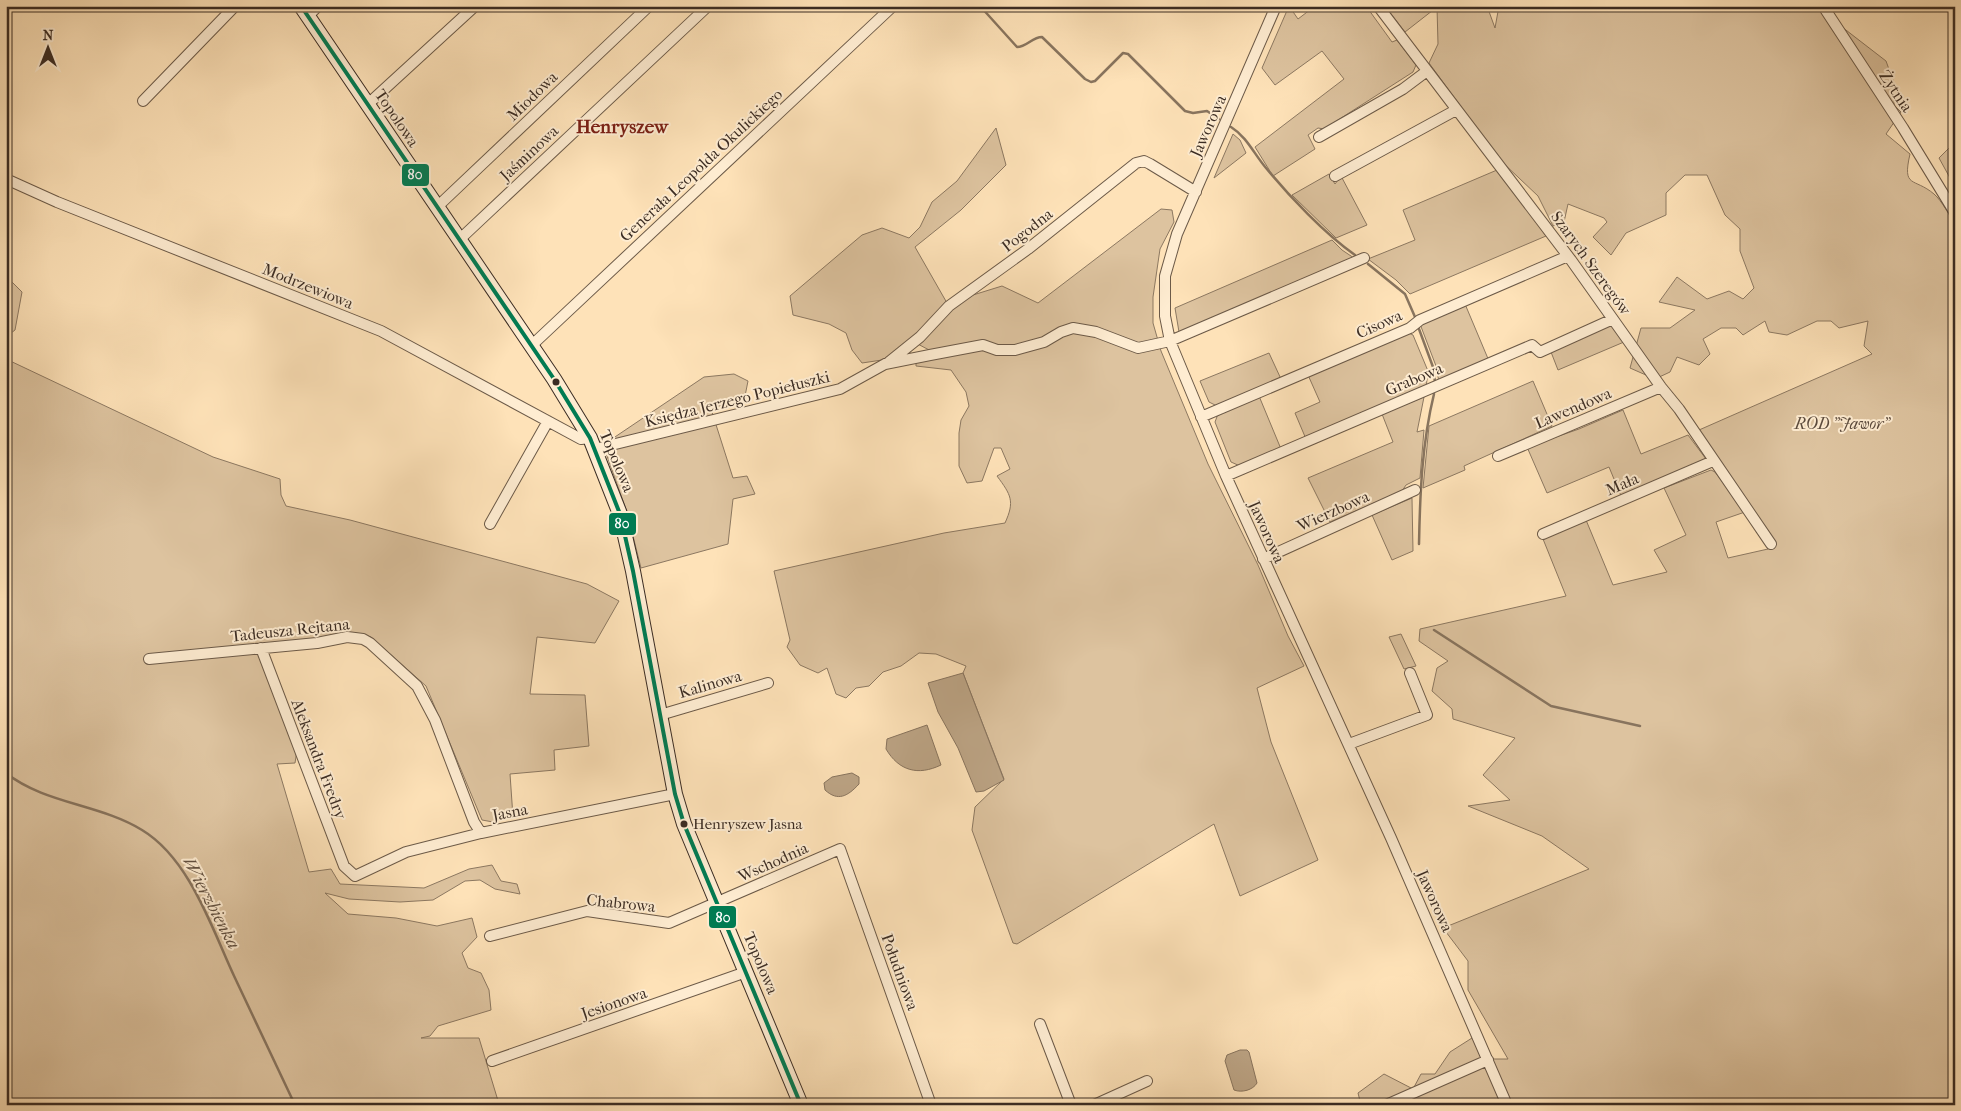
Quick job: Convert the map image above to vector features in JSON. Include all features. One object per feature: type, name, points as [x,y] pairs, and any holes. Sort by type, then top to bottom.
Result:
[{"type":"street","points":[[143,101],[235,6]]},
{"type":"street","points":[[367,105],[475,6]]},
{"type":"street","name":"Miodowa","points":[[437,208],[649,6]]},
{"type":"street","name":"Jaśminowa","points":[[459,240],[708,6]]},
{"type":"street","name":"Generała Leopolda Okulickiego","points":[[531,346],[893,6]]},
{"type":"street","name":"Jaworowa","points":[[1276,6],[1177,234],[1165,276],[1165,316],[1170,341],[1226,476],[1349,744],[1507,1105]]},
{"type":"street","name":"Szarych Szeregów","points":[[1378,6],[1568,256],[1661,387],[1679,409],[1771,544]]},
{"type":"street","name":"Żytnia","points":[[1823,6],[1903,128],[1955,213]]},
{"type":"street","name":"Topolowa","points":[[309,9],[367,105],[573,409],[592,443],[620,514],[633,571],[675,794],[684,824],[801,1105]]},
{"type":"street","points":[[1318,137],[1331,132],[1403,89],[1427,71]]},
{"type":"street","points":[[1335,176],[1456,110]]},
{"type":"street","name":"Pogodna","points":[[885,364],[920,337],[949,306],[1028,249],[1136,163],[1144,161],[1196,192]]},
{"type":"street","name":"Modrzewiowa","points":[[6,179],[66,206],[381,331],[581,439],[592,443]]},
{"type":"street","name":"Cisowa","points":[[1201,417],[1410,328],[1420,320],[1568,256]]},
{"type":"street","name":"Księdza Jerzego Popiełuszki","points":[[592,443],[840,389],[885,364],[983,345],[997,350],[1015,350],[1044,342],[1060,332],[1073,328],[1096,332],[1138,348],[1170,341],[1364,258]]},
{"type":"street","name":"Grabowa","points":[[1226,476],[1532,345],[1540,352],[1613,320]]},
{"type":"street","name":"Lawendowa","points":[[1498,456],[1661,387]]},
{"type":"street","points":[[490,524],[548,421]]},
{"type":"street","name":"Mała","points":[[1543,534],[1713,461]]},
{"type":"street","name":"Wierzbowa","points":[[1263,559],[1415,490]]},
{"type":"street","name":"Tadeusza Rejtana","points":[[149,659],[317,643],[347,638],[364,639],[417,686],[435,720],[474,822],[481,833]]},
{"type":"street","name":"Aleksandra Fredry","points":[[261,648],[344,866],[355,876]]},
{"type":"street","points":[[1349,744],[1427,714],[1410,673]]},
{"type":"street","name":"Kalinowa","points":[[660,714],[768,683]]},
{"type":"street","name":"Jasna","points":[[355,876],[406,852],[481,833],[675,794]]},
{"type":"street","name":"Wschodnia","points":[[717,903],[840,849]]},
{"type":"street","name":"Południowa","points":[[840,849],[931,1105]]},
{"type":"street","name":"Chabrowa","points":[[490,936],[586,911],[669,923],[717,903]]},
{"type":"street","name":"Jesionowa","points":[[492,1061],[746,972]]},
{"type":"street","points":[[1040,1024],[1071,1105]]},
{"type":"street","points":[[1386,1105],[1488,1060]]},
{"type":"street","points":[[1094,1105],[1147,1081]]},
{"type":"green space","points":[[1289,6],[1298,19],[1315,6],[1366,6],[1392,42],[1397,40],[1416,65],[1413,72],[1324,129],[1318,128],[1308,135],[1315,149],[1273,176],[1255,147],[1344,79],[1322,51],[1275,85],[1262,68]]},
{"type":"green space","name":"ROD \"Jawor\"","points":[[1385,6],[1487,6],[1495,28],[1499,6],[1820,6],[1820,10],[1886,61],[1894,83],[1894,105],[1901,112],[1886,134],[1910,154],[1908,165],[1909,178],[1937,197],[1955,224],[1955,1105],[1361,1105],[1358,1093],[1384,1074],[1413,1089],[1421,1074],[1435,1074],[1450,1052],[1472,1038],[1494,1059],[1508,1059],[1468,990],[1468,961],[1443,928],[1589,869],[1542,836],[1468,806],[1510,800],[1483,775],[1515,738],[1453,719],[1452,709],[1432,691],[1437,668],[1448,661],[1419,641],[1420,629],[1566,596],[1543,539],[1586,520],[1613,585],[1667,572],[1654,550],[1686,535],[1664,488],[1711,470],[1715,472],[1745,512],[1716,522],[1728,558],[1768,549],[1762,529],[1699,430],[1872,354],[1864,346],[1868,321],[1839,328],[1831,321],[1817,321],[1787,335],[1769,332],[1765,321],[1743,335],[1736,328],[1721,328],[1703,339],[1710,354],[1699,365],[1677,357],[1670,372],[1655,379],[1630,368],[1641,328],[1670,328],[1695,310],[1659,302],[1677,277],[1707,299],[1729,291],[1743,299],[1754,288],[1740,251],[1740,229],[1725,215],[1707,175],[1685,175],[1666,193],[1666,215],[1626,233],[1611,255],[1593,237],[1607,222],[1604,218],[1568,204],[1564,222],[1553,226],[1538,196],[1500,160],[1429,63],[1438,44],[1437,7],[1405,32]]},
{"type":"green space","points":[[996,128],[1006,165],[961,210],[915,247],[947,303],[939,316],[973,295],[1002,286],[1038,303],[1161,209],[1172,210],[1174,222],[1160,249],[1153,297],[1153,323],[1161,351],[1208,464],[1258,565],[1288,636],[1304,666],[1257,688],[1271,742],[1318,860],[1240,896],[1214,824],[1017,944],[1013,943],[972,830],[975,807],[1004,779],[963,673],[966,666],[936,654],[919,653],[901,666],[883,672],[869,686],[856,688],[846,698],[836,694],[827,668],[818,673],[800,665],[787,647],[790,640],[774,571],[944,533],[1005,523],[1011,503],[1006,488],[997,476],[1010,469],[1001,448],[994,448],[982,481],[967,483],[959,466],[961,420],[969,406],[966,392],[951,370],[916,366],[916,361],[931,351],[914,342],[882,360],[862,363],[852,350],[846,333],[829,324],[793,315],[790,296],[862,235],[882,228],[909,238],[920,227],[932,202],[957,181]]},
{"type":"green space","points":[[1233,134],[1240,140],[1246,153],[1214,178]]},
{"type":"green space","points":[[1955,142],[1955,187],[1939,158]]},
{"type":"green space","points":[[1497,170],[1518,195],[1546,236],[1410,294],[1396,280],[1368,259],[1415,240],[1403,210]]},
{"type":"green space","points":[[1329,174],[1335,184],[1341,176],[1367,225],[1336,238],[1292,195]]},
{"type":"green space","points":[[1332,240],[1354,258],[1179,332],[1175,308]]},
{"type":"green space","points":[[12,282],[22,292],[15,330],[6,337],[6,286]]},
{"type":"green space","points":[[1465,304],[1489,361],[1439,382],[1436,366],[1420,324]]},
{"type":"green space","points":[[1610,324],[1624,342],[1558,370],[1551,352]]},
{"type":"green space","points":[[1409,333],[1413,335],[1428,371],[1426,388],[1306,439],[1295,413],[1320,402],[1308,375]]},
{"type":"green space","points":[[1269,353],[1281,379],[1217,406],[1209,402],[1200,381]]},
{"type":"green space","points":[[6,359],[213,457],[280,479],[281,495],[286,506],[350,520],[587,584],[619,601],[595,643],[537,637],[530,694],[585,695],[589,746],[554,750],[555,770],[510,774],[513,817],[493,822],[482,820],[426,686],[371,637],[356,633],[264,646],[298,744],[295,763],[277,764],[309,872],[331,869],[340,884],[424,888],[469,869],[492,865],[501,881],[517,884],[520,894],[495,889],[480,880],[465,881],[433,900],[400,902],[349,899],[325,893],[348,914],[396,918],[437,926],[472,918],[477,937],[462,953],[468,968],[481,973],[489,990],[491,1010],[438,1026],[430,1036],[421,1038],[479,1038],[499,1104],[6,1105]]},
{"type":"green space","points":[[734,374],[748,381],[745,396],[711,409],[733,478],[747,476],[755,494],[733,499],[728,544],[641,568],[627,512],[603,445],[704,377]]},
{"type":"green space","points":[[1533,381],[1552,426],[1464,466],[1465,470],[1423,488],[1429,426]]},
{"type":"green space","points":[[1259,396],[1281,449],[1240,466],[1231,462],[1215,422],[1218,414]]},
{"type":"green space","points":[[1424,397],[1417,432],[1424,430],[1420,478],[1406,485],[1402,491],[1330,522],[1308,478],[1393,442],[1382,414]]},
{"type":"green space","points":[[1623,410],[1641,454],[1688,435],[1706,459],[1621,496],[1609,467],[1547,493],[1527,447],[1579,429]]},
{"type":"green space","points":[[1412,498],[1413,551],[1392,560],[1372,515]]},
{"type":"green space","points":[[1401,634],[1416,666],[1404,669],[1389,637]]},
{"type":"shaded area","points":[[963,673],[1004,780],[984,791],[976,792],[958,748],[938,712],[928,683]]},
{"type":"shaded area","points":[[927,725],[941,765],[917,771],[903,767],[886,749],[887,739]]},
{"type":"shaded area","points":[[852,773],[859,777],[859,784],[851,792],[839,797],[825,790],[824,783],[832,777]]},
{"type":"shaded area","points":[[1240,1050],[1247,1050],[1249,1052],[1257,1083],[1250,1089],[1240,1091],[1234,1090],[1225,1061],[1227,1055]]},
{"type":"waterway","points":[[980,6],[1017,47],[1042,37],[1085,79],[1091,82],[1095,81],[1123,53],[1128,54],[1185,111],[1193,113],[1207,111],[1219,119]]},
{"type":"waterway","points":[[1231,127],[1246,141],[1266,168],[1296,202],[1320,226],[1355,255]]},
{"type":"waterway","points":[[1368,264],[1405,294],[1415,317]]},
{"type":"waterway","points":[[1419,329],[1433,367],[1435,382]]},
{"type":"waterway","points":[[1419,544],[1424,450],[1434,394]]},
{"type":"waterway","points":[[1434,630],[1551,706],[1640,726]]},
{"type":"waterway","name":"Wierzbienka","points":[[6,773],[21,783],[55,798],[126,821],[159,843],[174,858],[198,896],[295,1105]]},
{"type":"transit line","name":"80","points":[[301,6],[554,379],[590,438],[620,514],[633,571],[675,794],[684,824],[801,1105]]},
{"type":"place","name":"Henryszew Jasna","points":[[684,824]]},
{"type":"district","name":"Henryszew","points":[[622,127]]}]
